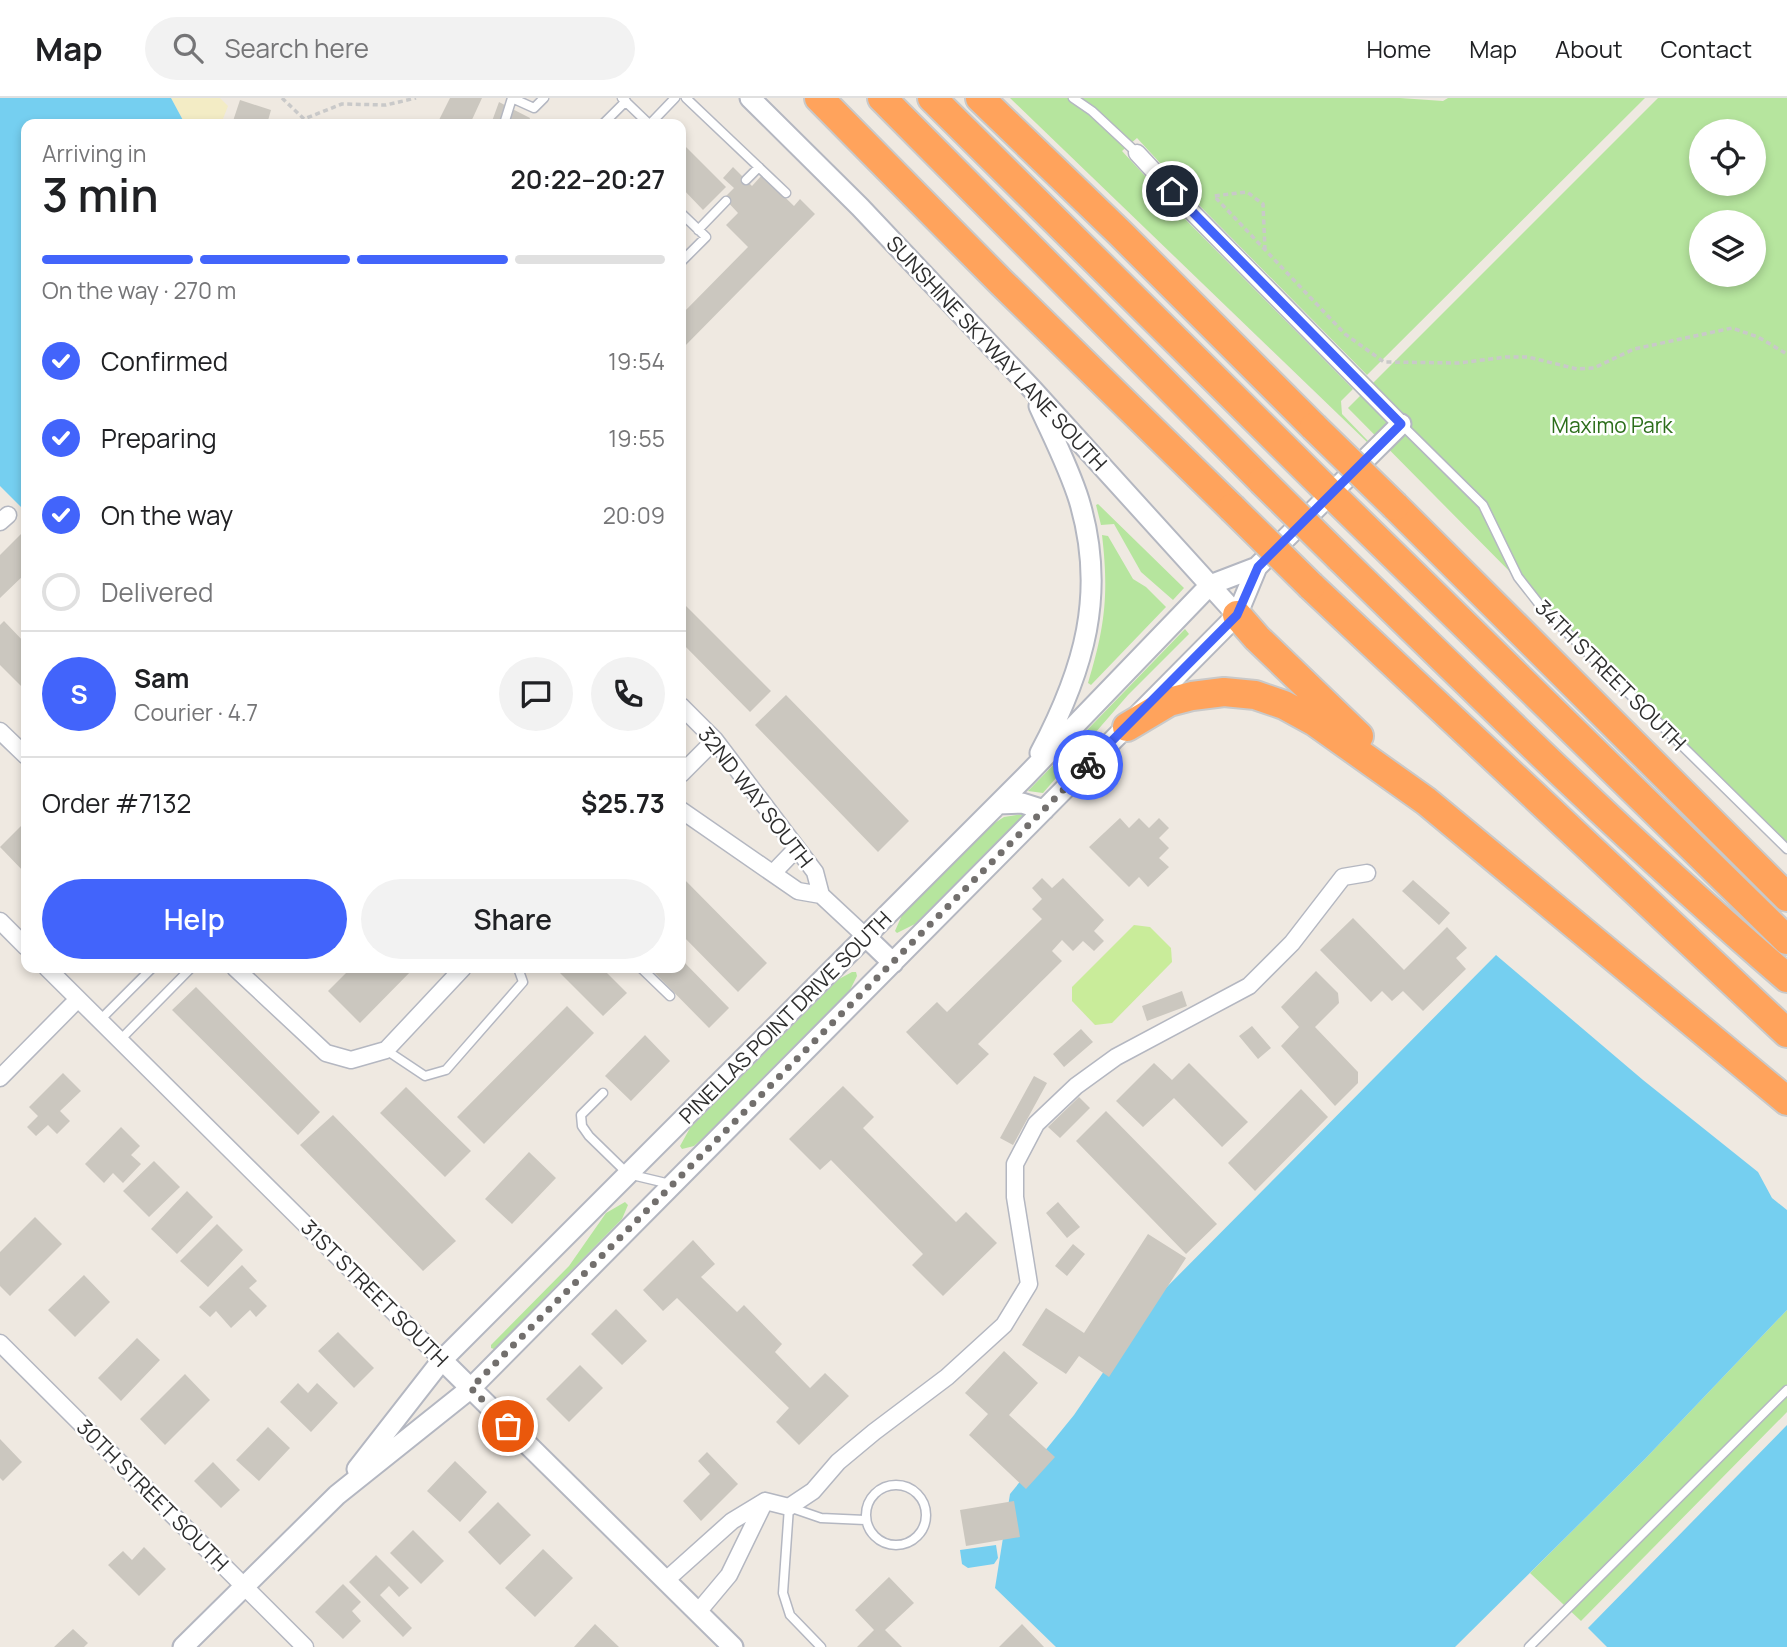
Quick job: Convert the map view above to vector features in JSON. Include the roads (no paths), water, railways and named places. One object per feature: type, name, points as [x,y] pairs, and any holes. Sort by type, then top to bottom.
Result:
[{"type":"highway","points":[[819,98],[1002,283],[1311,586],[1787,1033]]},
{"type":"highway","points":[[882,98],[1262,481],[1517,732],[1729,928],[1787,978]]},
{"type":"highway","points":[[932,98],[1331,494],[1787,940]]},
{"type":"highway","points":[[979,98],[1120,233],[1787,897]]},
{"type":"highway","points":[[1237,615],[1257,638],[1426,801],[1787,1101]]},
{"type":"highway","points":[[1127,727],[1169,702],[1192,695],[1224,692],[1255,695],[1284,705],[1315,722],[1426,801]]},
{"type":"street","name":"SUNSHINE SKYWAY LANE SOUTH","points":[[750,98],[860,207],[1032,389],[1237,615]]},
{"type":"street","name":"34TH STREET SOUTH","points":[[1137,153],[1401,424]]},
{"type":"street","points":[[1025,777],[1055,726],[1077,673],[1087,632],[1091,596],[1088,548],[1079,498],[1032,389]]},
{"type":"street","name":"PINELLAS POINT DRIVE SOUTH","points":[[183,1647],[337,1495],[471,1388],[1237,615],[1258,567],[1401,424]]},
{"type":"street","name":"PINELLAS POINT DRIVE SOUTH","points":[[337,1495],[442,1360],[1025,777],[1210,585],[1258,567]]},
{"type":"street","name":"32ND WAY SOUTH","points":[[686,711],[715,740],[815,872],[821,895],[865,936]]},
{"type":"street","points":[[0,731],[21,751]]},
{"type":"street","points":[[686,769],[715,740]]},
{"type":"street","points":[[998,804],[1022,803],[1044,810]]},
{"type":"street","name":"32ND WAY SOUTH","points":[[686,813],[798,891],[821,895]]},
{"type":"street","points":[[773,873],[797,848]]},
{"type":"street","points":[[665,1581],[732,1521],[765,1501],[789,1507],[813,1491],[838,1462],[947,1377],[1004,1325],[1029,1284],[1015,1197],[1015,1164],[1036,1124],[1076,1086],[1116,1057],[1249,985],[1292,943],[1343,877],[1367,873]]},
{"type":"street","points":[[0,921],[21,942]]},
{"type":"street","points":[[865,936],[893,963]]},
{"type":"street","name":"31ST STREET SOUTH","points":[[52,973],[733,1647]]},
{"type":"street","points":[[240,973],[326,1053],[351,1060],[386,1050],[458,973]]},
{"type":"street","points":[[0,1078],[78,999]]},
{"type":"street","name":"30TH STREET SOUTH","points":[[0,1343],[305,1647]]},
{"type":"street","points":[[698,1612],[729,1575],[765,1501]]},
{"type":"lane","points":[[506,119],[512,98],[534,108],[544,98]]},
{"type":"lane","points":[[655,119],[675,98]]},
{"type":"lane","points":[[686,98],[786,193]]},
{"type":"lane","points":[[1073,98],[1092,111],[1137,153]]},
{"type":"lane","points":[[607,119],[624,100],[645,119]]},
{"type":"lane","points":[[746,180],[759,167]]},
{"type":"lane","points":[[698,230],[726,201]]},
{"type":"lane","points":[[686,218],[706,237],[686,257]]},
{"type":"lane","name":"34TH STREET SOUTH","points":[[1401,424],[1483,505],[1518,576],[1543,609],[1787,849]]},
{"type":"lane","points":[[100,1020],[147,973]]},
{"type":"lane","points":[[120,1040],[186,973]]},
{"type":"lane","points":[[386,1050],[425,1076],[446,1070],[523,982],[520,973]]},
{"type":"lane","points":[[646,973],[670,996]]},
{"type":"lane","points":[[603,1093],[581,1115],[582,1126],[589,1136],[628,1174],[673,1185]]},
{"type":"lane","points":[[1529,1647],[1787,1390]]},
{"type":"lane","points":[[900,1484],[917,1493],[926,1511],[926,1522],[915,1539],[895,1546],[876,1538],[865,1520],[868,1501],[874,1493],[891,1485],[900,1484]]},
{"type":"lane","points":[[821,1647],[790,1615],[783,1593],[789,1507],[821,1518],[865,1520]]},
{"type":"water","points":[[0,98],[171,98],[182,119],[21,119],[21,507],[0,486]]},
{"type":"water","points":[[1496,955],[1643,1080],[1758,1172],[1772,1198],[1787,1210],[1787,1310],[1645,1459],[1455,1647],[1056,1647],[995,1588],[1010,1494],[1074,1415],[1150,1304]]},
{"type":"water","points":[[1787,1425],[1787,1647],[1607,1647],[1588,1628]]},
{"type":"water","points":[[996,1545],[998,1558],[994,1564],[968,1568],[962,1564],[960,1550]]},
{"type":"park label","name":"Maximo Park","points":[[1612,425]]}]
